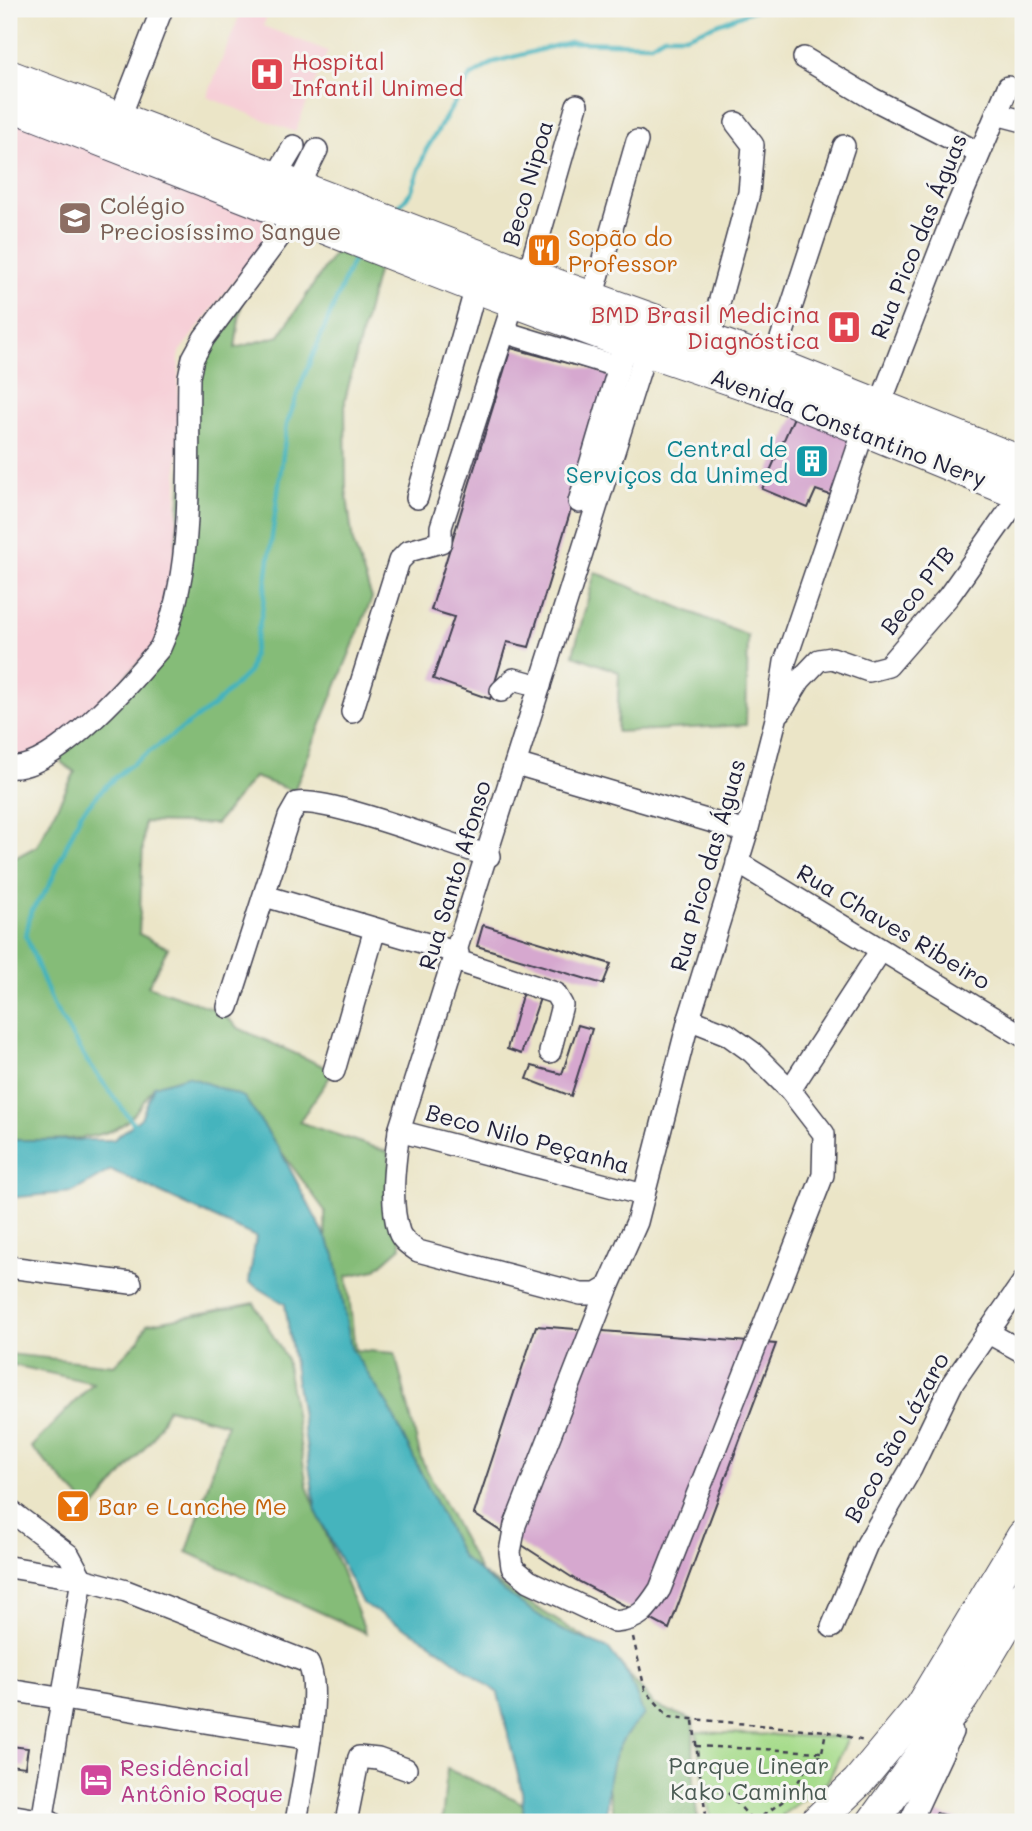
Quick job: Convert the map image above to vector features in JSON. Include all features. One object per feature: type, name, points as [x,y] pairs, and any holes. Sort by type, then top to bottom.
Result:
[{"type":"highway","name":"Avenida Constantino Nery","points":[[9,76],[120,117],[290,193],[521,288],[630,353],[792,400],[872,418],[1023,463]]},
{"type":"highway","name":"Avenida Constantino Nery","points":[[9,104],[290,193],[367,244],[476,287],[521,288],[592,298],[773,363],[872,418],[1022,495]]},
{"type":"highway","points":[[816,1822],[886,1751],[948,1666],[1023,1536]]},
{"type":"highway","points":[[873,1822],[963,1697],[1023,1596]]},
{"type":"street","points":[[120,117],[162,9]]},
{"type":"street","points":[[804,58],[873,99],[979,153]]},
{"type":"street","name":"Rua Pico das Águas","points":[[630,1621],[615,1622],[529,1581],[512,1567],[510,1552],[515,1525],[608,1287],[616,1273],[644,1195],[689,1019],[747,832],[776,719],[791,642],[872,418],[1008,87]]},
{"type":"street","name":"Beco Nipoa","points":[[352,712],[399,561],[410,551],[441,542],[441,527],[504,332],[521,288],[577,105]]},
{"type":"street","points":[[996,114],[1023,121]]},
{"type":"street","points":[[709,340],[749,193],[752,145],[736,123]]},
{"type":"street","points":[[592,298],[637,141]]},
{"type":"street","points":[[290,193],[294,146]]},
{"type":"street","points":[[773,363],[845,146]]},
{"type":"street","points":[[9,767],[36,762],[67,743],[160,648],[168,632],[183,569],[189,377],[193,358],[317,150]]},
{"type":"street","points":[[417,498],[476,287]]},
{"type":"street","points":[[504,332],[630,353],[579,502]]},
{"type":"street","name":"Rua Santo Afonso","points":[[608,1287],[596,1294],[581,1294],[418,1251],[399,1234],[395,1198],[399,1131],[489,856],[540,686],[630,353]]},
{"type":"street","name":"Beco PTB","points":[[776,719],[800,680],[819,660],[832,658],[869,671],[888,666],[948,597],[1022,495]]},
{"type":"street","points":[[501,691],[514,679],[540,686]]},
{"type":"street","points":[[516,764],[747,832]]},
{"type":"street","points":[[228,1007],[292,809],[297,803],[306,801],[489,856]]},
{"type":"street","name":"Rua Chaves Ribeiro","points":[[737,862],[1023,1035]]},
{"type":"street","points":[[265,896],[457,956],[555,993],[562,1005],[550,1052]]},
{"type":"street","points":[[334,1071],[376,929]]},
{"type":"street","points":[[790,1090],[881,950]]},
{"type":"street","points":[[630,1621],[645,1613],[660,1590],[823,1175],[824,1134],[790,1090],[752,1052],[727,1034],[689,1019]]},
{"type":"street","name":"Beco Nilo Peçanha","points":[[399,1131],[644,1195]]},
{"type":"street","points":[[9,1267],[131,1283]]},
{"type":"street","name":"Beco São Lázaro","points":[[832,1627],[867,1544],[911,1469],[952,1384],[1023,1282]]},
{"type":"street","points":[[986,1332],[1023,1352]]},
{"type":"street","points":[[9,1510],[69,1555],[82,1579],[61,1699],[45,1822],[9,1815]]},
{"type":"street","points":[[9,1567],[82,1579],[126,1591],[299,1656],[313,1670],[310,1739],[296,1822]]},
{"type":"street","points":[[9,1690],[310,1739]]},
{"type":"street","points":[[910,1822],[955,1724],[963,1697]]},
{"type":"street","points":[[346,1822],[359,1757],[377,1759],[406,1769]]},
{"type":"path","points":[[630,1621],[645,1690],[669,1717],[825,1731],[850,1735],[886,1751]]},
{"type":"path","points":[[693,1720],[707,1822]]},
{"type":"path","points":[[701,1781],[728,1793],[754,1822],[790,1796],[804,1770],[814,1765],[822,1752],[825,1731]]},
{"type":"path","points":[[696,1746],[822,1752]]},
{"type":"shaded area","name":"Hospital Infantil Unimed","points":[[242,9],[270,9],[263,26],[328,51],[295,132],[207,97]]},
{"type":"shaded area","points":[[9,115],[283,218],[179,352],[176,567],[155,645],[66,738],[14,761],[9,759]]},
{"type":"green space","points":[[336,251],[378,268],[345,400],[346,489],[353,542],[372,598],[294,791],[254,777],[216,824],[144,822],[139,934],[168,948],[148,986],[220,1011],[238,1028],[334,1071],[299,1122],[388,1152],[401,1247],[375,1270],[347,1276],[355,1350],[395,1353],[421,1459],[481,1573],[614,1656],[654,1705],[693,1720],[694,1791],[698,1822],[615,1822],[592,1708],[446,1618],[328,1343],[325,1211],[280,1150],[154,1086],[131,1117],[113,1130],[89,1137],[9,1140],[9,861],[37,846],[75,772],[62,763],[57,749],[168,632],[193,358],[244,284],[235,348],[279,336]]},
{"type":"green space","points":[[595,572],[748,636],[746,725],[617,732],[619,672],[573,655]]},
{"type":"green space","points":[[254,1303],[286,1358],[307,1486],[366,1633],[187,1552],[227,1424],[168,1408],[153,1438],[92,1511],[31,1447],[93,1383],[9,1364],[9,1354],[114,1365],[139,1340],[147,1324]]},
{"type":"green space","name":"Parque Linear Kako Caminha","points":[[696,1732],[848,1738],[828,1781],[782,1815],[789,1822],[711,1822]]},
{"type":"green space","points":[[447,1769],[515,1799],[548,1822],[442,1822]]},
{"type":"water","points":[[187,1076],[244,1097],[280,1150],[335,1255],[351,1348],[389,1407],[462,1557],[503,1591],[559,1629],[609,1649],[629,1676],[644,1715],[623,1739],[612,1764],[606,1822],[524,1822],[522,1792],[498,1693],[428,1641],[362,1603],[316,1511],[285,1304],[249,1282],[256,1237],[111,1170],[73,1192],[9,1198],[9,1140],[113,1140],[141,1118],[154,1086]]},
{"type":"building","points":[[511,348],[612,375],[529,647],[507,642],[490,699],[433,679],[454,617],[431,610]]},
{"type":"building","name":"Central de Serviços da Unimed","points":[[798,408],[861,433],[836,497],[816,490],[808,508],[762,489]]},
{"type":"building","points":[[483,925],[611,964],[603,984],[477,946]]},
{"type":"building","points":[[524,988],[541,995],[521,1054],[507,1049]]},
{"type":"building","points":[[578,1025],[592,1029],[571,1096],[527,1079],[532,1066],[562,1074]]},
{"type":"building","points":[[536,1326],[776,1344],[669,1629],[576,1580],[474,1514]]},
{"type":"building","points":[[11,1746],[28,1748],[25,1767],[9,1765]]},
{"type":"building","points":[[936,1813],[957,1819],[956,1822],[934,1822]]},
{"type":"waterway","points":[[394,212],[411,192],[426,150],[470,77],[494,62],[570,42],[651,44],[664,36],[686,36],[757,9]]},
{"type":"waterway","points":[[137,1128],[87,1061],[53,1005],[26,936],[31,911],[48,888],[81,813],[124,770],[212,707],[249,672],[262,612],[287,424],[352,262],[359,254]]},
{"type":"place","name":"Hospital Infantil Unimed","points":[[267,74]]},
{"type":"place","name":"Colégio Preciosíssimo Sangue","points":[[75,218]]},
{"type":"place","name":"Sopão do Professor","points":[[544,250]]},
{"type":"place","name":"BMD Brasil Medicina Diagnóstica","points":[[844,327]]},
{"type":"place","name":"Central de Serviços da Unimed","points":[[812,461]]},
{"type":"place","name":"Bar e Lanche Me","points":[[73,1506]]},
{"type":"place","name":"Residêncial Antônio Roque","points":[[96,1780]]}]
